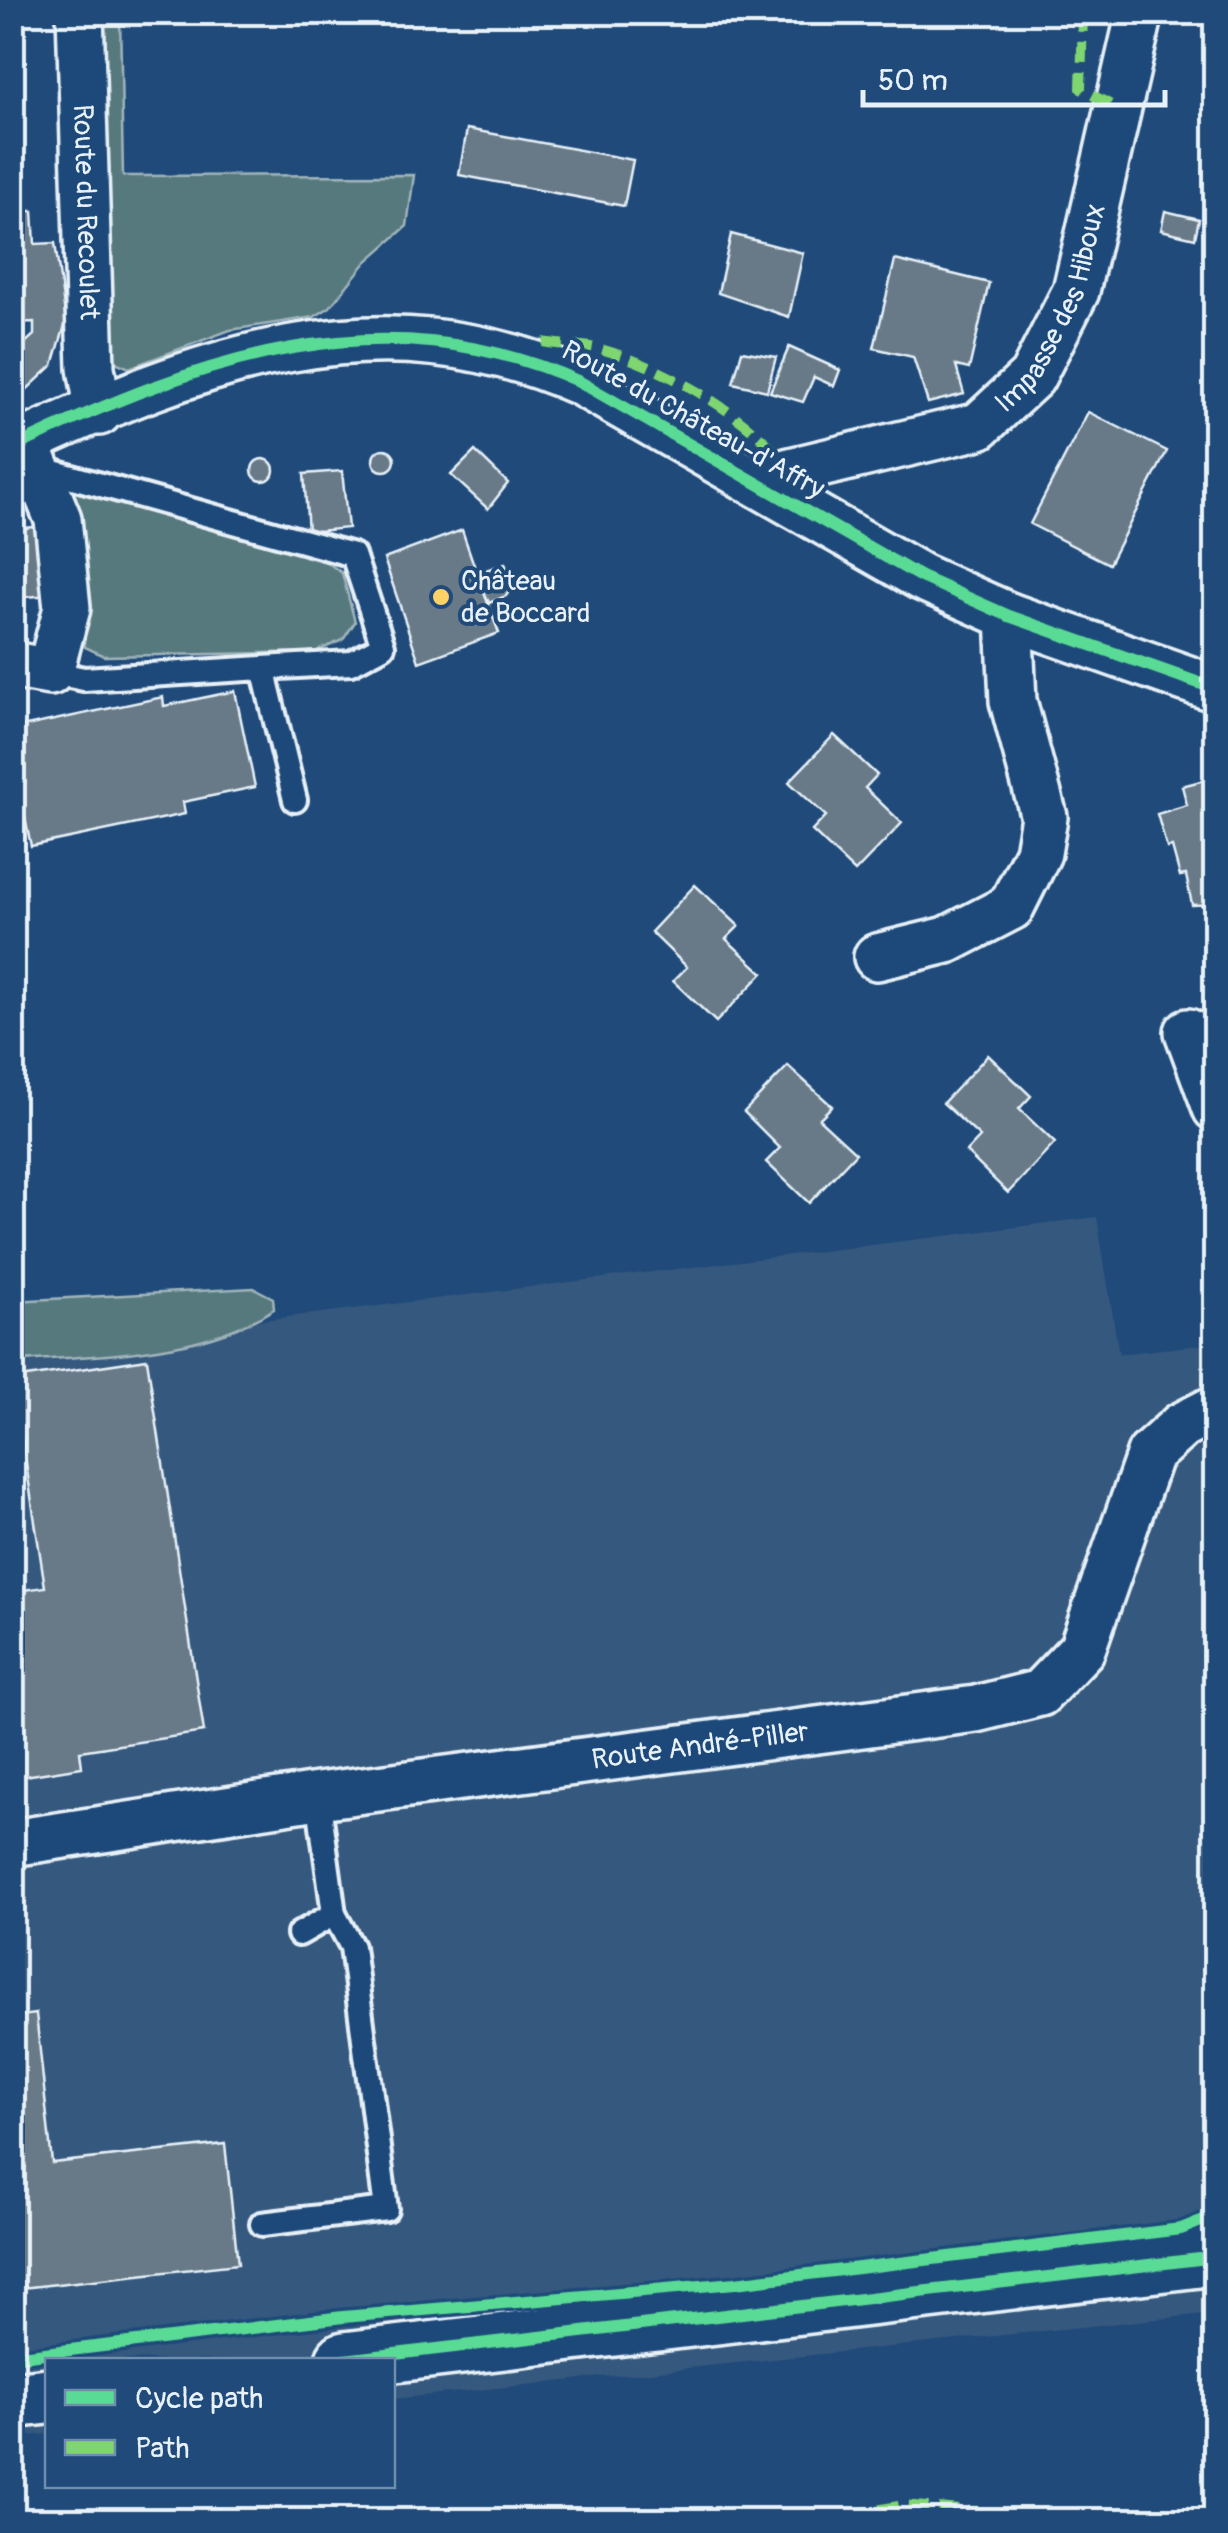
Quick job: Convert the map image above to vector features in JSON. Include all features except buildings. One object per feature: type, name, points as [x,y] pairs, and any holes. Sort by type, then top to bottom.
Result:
[{"type":"main road","points":[[361,2358],[1216,2257]]},
{"type":"main road","points":[[12,2400],[45,2396]]},
{"type":"street","name":"Route du Recoulet","points":[[80,12],[91,368],[99,412]]},
{"type":"street","name":"Impasse des Hiboux","points":[[754,480],[980,426],[1032,377],[1076,291],[1140,12]]},
{"type":"street","name":"Route du Château-d'Affry","points":[[26,453],[99,412],[251,355],[349,338],[479,346],[530,360],[580,382],[922,577],[1009,616],[1216,689]]},
{"type":"street","points":[[26,453],[58,519],[67,608],[31,668]]},
{"type":"street","points":[[877,956],[947,940],[1011,907],[1038,852],[1044,817],[1013,701],[1009,616]]},
{"type":"street","points":[[1188,1032],[1216,1108]]},
{"type":"street","name":"Route André-Piller","points":[[12,1843],[318,1796],[976,1708],[1040,1694],[1082,1649],[1150,1454],[1181,1426],[1216,1408]]},
{"type":"lane","points":[[26,453],[354,555],[383,646],[351,663],[84,679],[31,668]]},
{"type":"lane","points":[[263,668],[295,800]]},
{"type":"lane","points":[[262,2224],[386,2209],[352,1947],[334,1914],[318,1796]]},
{"type":"lane","points":[[299,1934],[334,1914]]},
{"type":"shaded area","points":[[1097,1217],[1119,1354],[1215,1343],[1215,2313],[395,2399],[395,2358],[45,2358],[45,2434],[13,2438],[12,1351]]},
{"type":"green space","points":[[94,13],[120,13],[123,176],[414,175],[407,226],[366,262],[330,307],[314,317],[230,330],[129,368],[113,361]]},
{"type":"green space","points":[[72,489],[314,553],[342,573],[355,622],[343,640],[315,652],[104,656],[85,647],[64,500]]},
{"type":"green space","points":[[254,1288],[273,1298],[274,1309],[214,1336],[148,1350],[13,1362],[13,1301]]},
{"type":"marked path","points":[[1083,12],[1081,89],[1117,108]]},
{"type":"marked path","points":[[543,342],[604,350],[680,382],[732,414],[775,452],[790,471]]},
{"type":"marked path","points":[[820,2520],[904,2505],[1071,2520]]},
{"type":"marked path","points":[[379,2520],[440,2512],[602,2520]]},
{"type":"cycle path","points":[[12,448],[152,388],[221,365],[291,348],[362,340],[433,342],[506,356],[580,382],[921,577],[1009,616],[1216,689]]},
{"type":"cycle path","points":[[12,2357],[343,2317],[735,2283],[1181,2229],[1216,2215]]},
{"type":"cycle path","points":[[361,2358],[1216,2257]]},
{"type":"place","name":"Château de Boccard","points":[[441,597]]}]
